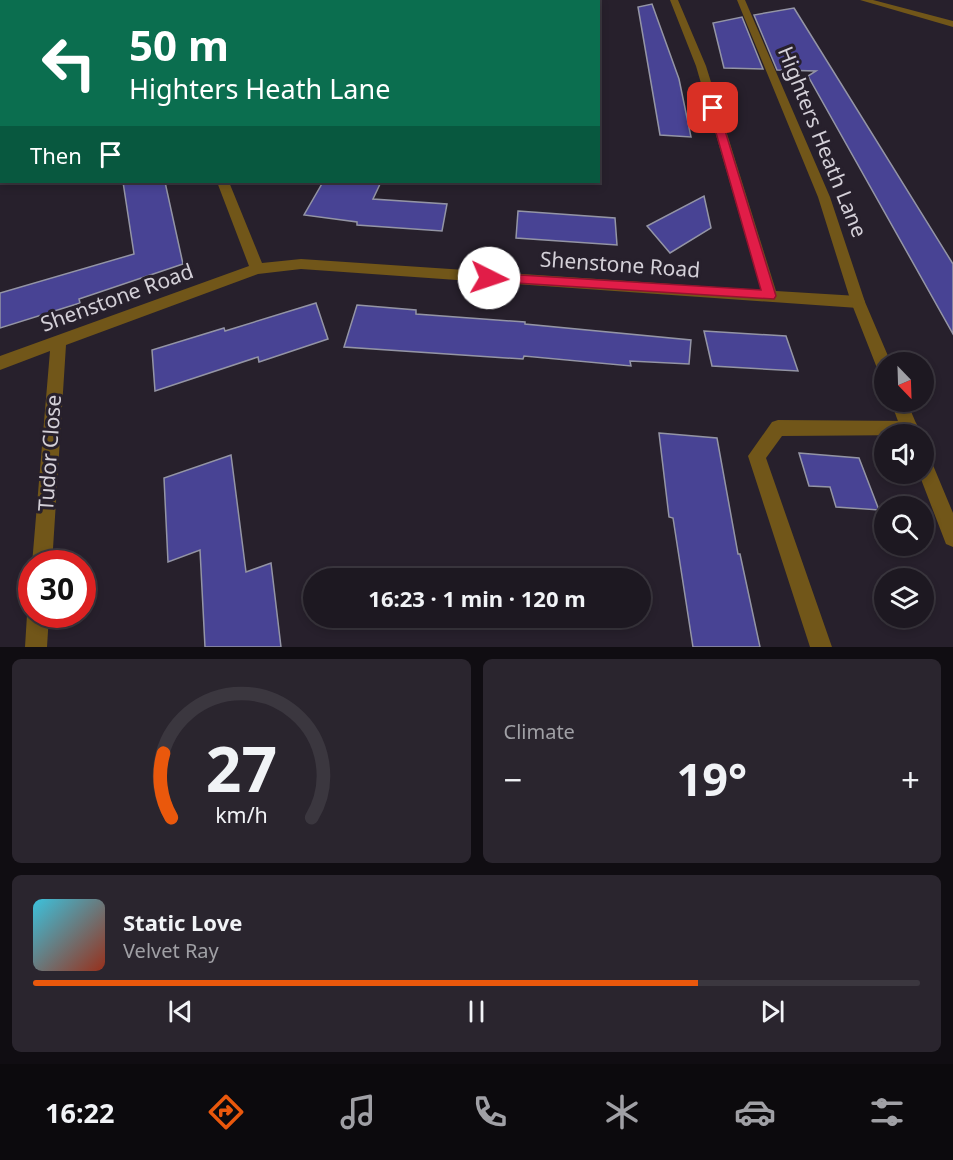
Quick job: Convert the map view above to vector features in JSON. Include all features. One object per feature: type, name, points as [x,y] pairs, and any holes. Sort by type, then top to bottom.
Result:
[{"type":"street","points":[[674,0],[701,66],[770,296]]},
{"type":"street","name":"Highters Heath Lane","points":[[741,0],[825,197],[858,302],[878,352]]},
{"type":"street","points":[[864,0],[953,24]]},
{"type":"street","points":[[223,183],[257,269]]},
{"type":"street","name":"Shenstone Road","points":[[0,363],[257,269],[301,264],[858,302]]},
{"type":"street","name":"Tudor Close","points":[[43,550],[58,343]]},
{"type":"street","points":[[821,647],[757,456],[778,428],[874,431]]},
{"type":"street","points":[[932,484],[953,537]]},
{"type":"street","points":[[36,647],[37,628]]},
{"type":"building","points":[[652,4],[679,79],[691,137],[660,135],[638,7]]},
{"type":"building","points":[[794,8],[953,264],[953,334],[808,76],[816,71],[777,70],[754,15]]},
{"type":"building","points":[[742,17],[763,69],[724,68],[713,23]]},
{"type":"building","points":[[123,183],[165,183],[183,264],[79,299],[80,303],[0,328],[0,293],[134,254]]},
{"type":"building","points":[[322,183],[381,183],[373,199],[447,204],[442,231],[357,225],[357,222],[304,215]]},
{"type":"building","points":[[704,196],[711,228],[670,253],[647,226]]},
{"type":"building","points":[[518,211],[615,218],[617,245],[516,238]]},
{"type":"building","points":[[316,303],[328,339],[259,362],[258,357],[155,391],[152,350],[224,328],[225,331]]},
{"type":"building","points":[[357,305],[416,310],[416,314],[525,322],[525,324],[691,340],[689,364],[630,361],[631,366],[524,356],[523,359],[344,347]]},
{"type":"building","points":[[704,331],[786,336],[798,371],[712,366]]},
{"type":"building","points":[[659,433],[717,438],[738,554],[740,554],[760,647],[693,647],[673,518],[669,517]]},
{"type":"building","points":[[799,453],[859,458],[874,497],[874,510],[836,507],[830,487],[809,486]]},
{"type":"building","points":[[231,455],[246,572],[271,563],[281,647],[205,647],[200,550],[168,562],[164,478]]},
{"type":"route","points":[[489,278],[770,296],[713,108]]}]
